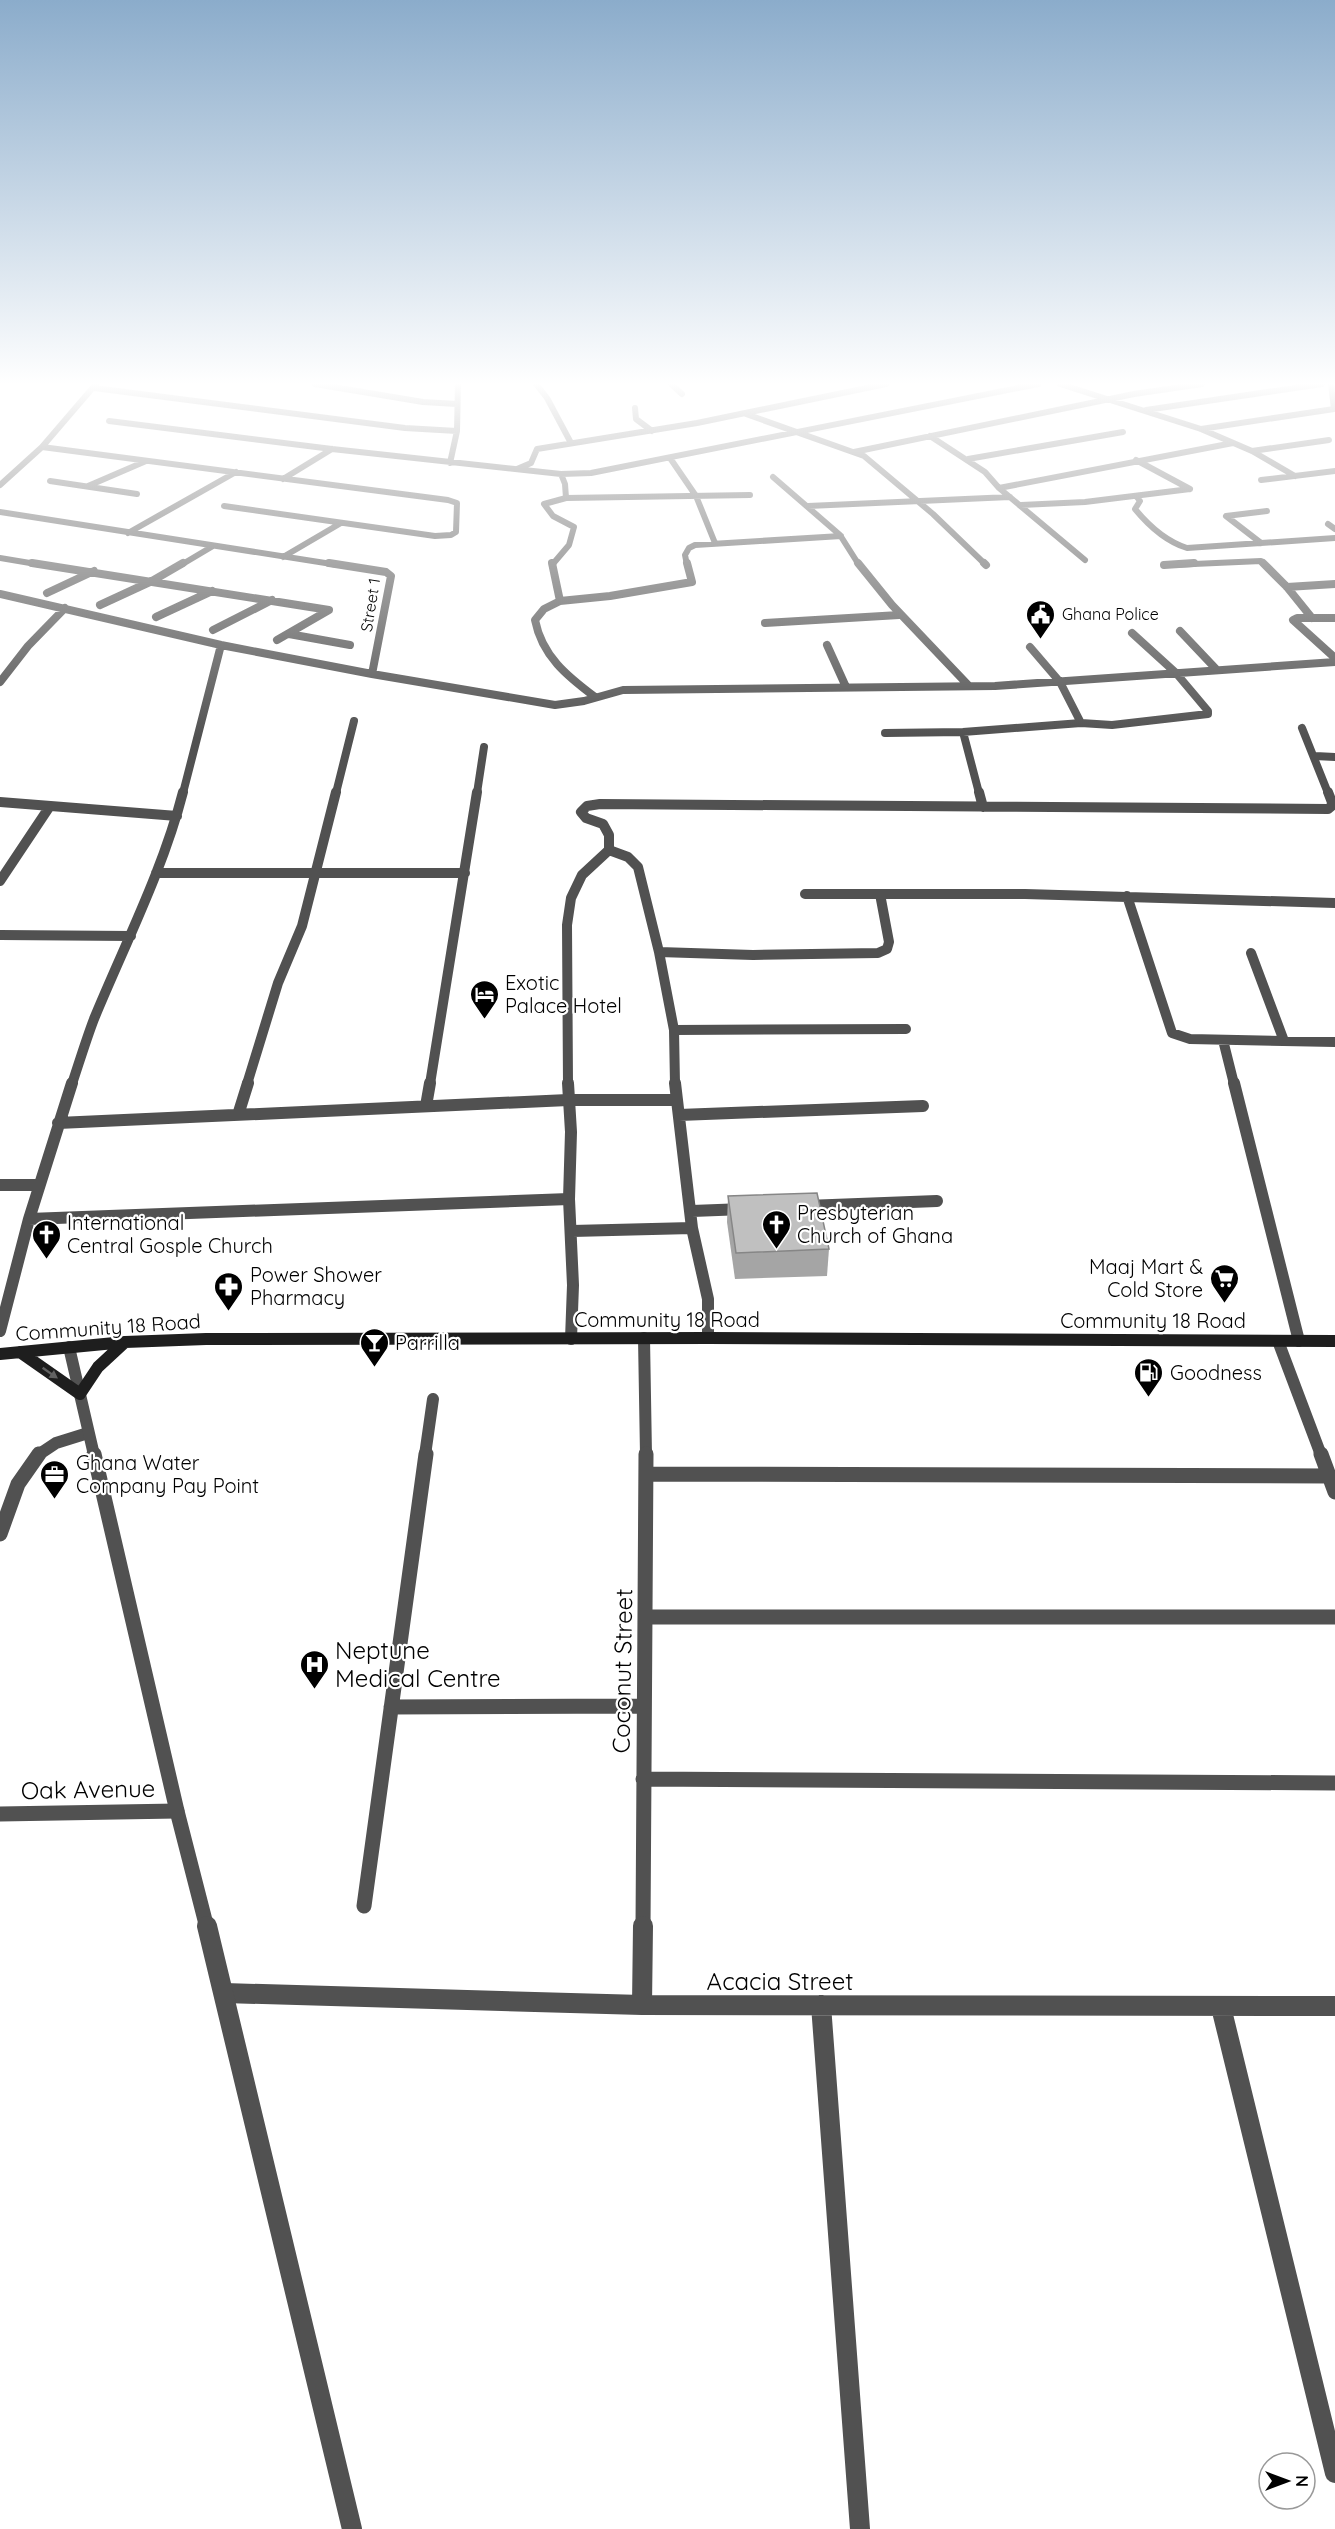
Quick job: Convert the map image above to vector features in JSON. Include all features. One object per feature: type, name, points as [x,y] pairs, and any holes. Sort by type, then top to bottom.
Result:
[{"type":"main road","name":"Community 18 Road","points":[[0,1354],[125,1342],[206,1339],[708,1338],[1335,1341]]},
{"type":"main road","points":[[20,1352],[80,1394],[98,1367],[125,1342]]},
{"type":"street","points":[[128,533],[183,502]]},
{"type":"street","points":[[224,506],[447,536],[456,532],[457,503],[454,502]]},
{"type":"street","points":[[551,502],[544,504],[553,516],[574,527],[569,545],[552,563],[560,601]]},
{"type":"street","points":[[698,502],[715,543]]},
{"type":"street","points":[[802,502],[841,536],[865,574],[899,615],[969,686]]},
{"type":"street","points":[[808,506],[879,502]]},
{"type":"street","points":[[918,502],[986,565]]},
{"type":"street","points":[[1017,502],[1085,560]]},
{"type":"street","points":[[1021,505],[1085,502]]},
{"type":"street","points":[[1140,502],[1135,509],[1143,520],[1180,546],[1335,538]]},
{"type":"street","points":[[1261,543],[1226,516],[1267,511]]},
{"type":"street","name":"Street 1","points":[[0,512],[381,571],[391,576],[372,674]]},
{"type":"street","points":[[283,557],[341,523]]},
{"type":"street","points":[[1328,524],[1335,529]]},
{"type":"street","points":[[594,697],[543,651],[536,636],[535,620],[544,609],[560,601],[610,596],[692,582],[685,555],[689,548],[715,543],[841,536]]},
{"type":"street","points":[[100,605],[152,581],[213,546]]},
{"type":"street","points":[[0,558],[329,610],[277,640]]},
{"type":"street","points":[[1164,565],[1257,560],[1287,587],[1312,618]]},
{"type":"street","points":[[47,593],[94,572]]},
{"type":"street","points":[[1287,587],[1335,584]]},
{"type":"street","points":[[156,617],[213,590]]},
{"type":"street","points":[[0,594],[221,645],[372,674],[555,705],[570,704],[623,690],[969,686],[1060,682],[1335,660]]},
{"type":"street","points":[[213,630],[272,600]]},
{"type":"street","points":[[0,682],[28,646],[64,608]]},
{"type":"street","points":[[765,623],[899,615]]},
{"type":"street","points":[[1335,618],[1293,620],[1335,660]]},
{"type":"street","points":[[1180,631],[1216,669]]},
{"type":"street","points":[[885,733],[963,732],[1081,723],[1122,725],[1208,714],[1208,711],[1176,673],[1132,633]]},
{"type":"street","points":[[289,634],[350,645]]},
{"type":"street","points":[[0,1331],[4,1292],[58,1124],[94,1020],[131,936],[177,816],[221,645]]},
{"type":"street","points":[[827,645],[846,687]]},
{"type":"street","points":[[1030,647],[1060,682],[1081,723]]},
{"type":"street","points":[[238,1114],[278,983],[302,926],[354,721]]},
{"type":"street","points":[[609,850],[609,836],[603,824],[586,818],[581,812],[586,806],[624,804],[1328,809],[1332,805],[1315,756],[1302,728]]},
{"type":"street","points":[[963,732],[983,807]]},
{"type":"street","points":[[426,1106],[484,747]]},
{"type":"street","points":[[1315,756],[1335,757]]},
{"type":"street","points":[[0,802],[177,816]]},
{"type":"street","points":[[0,881],[50,806]]},
{"type":"street","points":[[609,850],[628,857],[638,867],[659,952],[674,1030],[675,1100],[692,1211],[692,1228],[708,1299],[708,1338]]},
{"type":"street","points":[[570,1339],[572,1232],[569,1199],[572,1132],[568,1100],[567,925],[570,897],[578,876],[609,850]]},
{"type":"street","points":[[156,873],[465,873]]},
{"type":"street","points":[[805,894],[1127,897],[1335,903]]},
{"type":"street","points":[[659,952],[773,955],[884,952],[889,942],[880,894]]},
{"type":"street","points":[[1127,897],[1172,1033],[1190,1039],[1335,1042]]},
{"type":"street","points":[[0,935],[131,936]]},
{"type":"street","points":[[1251,953],[1284,1041]]},
{"type":"street","points":[[674,1030],[906,1029]]},
{"type":"street","points":[[1222,1040],[1299,1341]]},
{"type":"street","points":[[58,1124],[568,1100],[675,1100]]},
{"type":"street","points":[[679,1115],[923,1106]]},
{"type":"street","points":[[0,1185],[39,1185]]},
{"type":"street","points":[[29,1219],[569,1199]]},
{"type":"street","points":[[797,1207],[937,1201]]},
{"type":"street","points":[[692,1211],[762,1208]]},
{"type":"street","points":[[572,1232],[692,1228]]},
{"type":"street","name":"Coconut Street","points":[[642,2005],[646,1474],[644,1338]]},
{"type":"street","points":[[1278,1341],[1335,1492]]},
{"type":"street","points":[[69,1347],[177,1811],[224,1993],[352,2529]]},
{"type":"street","points":[[364,1906],[433,1399]]},
{"type":"street","points":[[0,1534],[19,1481],[33,1459],[52,1445],[88,1433]]},
{"type":"street","points":[[646,1474],[1329,1476]]},
{"type":"street","points":[[645,1617],[1335,1617]]},
{"type":"street","points":[[391,1707],[644,1706]]},
{"type":"street","points":[[643,1779],[1335,1783]]},
{"type":"street","name":"Oak Avenue","points":[[0,1814],[177,1811]]},
{"type":"street","name":"Acacia Street","points":[[224,1993],[642,2005],[1335,2006]]},
{"type":"street","points":[[821,2005],[860,2529]]},
{"type":"street","points":[[1221,2007],[1335,2473]]},
{"type":"building","points":[[817,1193],[829,1249],[736,1253],[728,1196]]},
{"type":"place","name":"Ghana Police","points":[[1041,640]]},
{"type":"place","name":"Exotic Palace Hotel","points":[[484,1020]]},
{"type":"place","name":"Presbyterian Church of Ghana","points":[[776,1250]]},
{"type":"place","name":"International Central Gosple Church","points":[[46,1260]]},
{"type":"place","name":"Maaj Mart & Cold Store","points":[[1224,1304]]},
{"type":"place","name":"Power Shower Pharmacy","points":[[229,1312]]},
{"type":"place","name":"Parrilla","points":[[374,1368]]},
{"type":"place","name":"Goodness","points":[[1149,1398]]},
{"type":"place","name":"Ghana Water Company Pay Point","points":[[55,1500]]},
{"type":"place","name":"Neptune Medical Centre","points":[[314,1690]]}]
